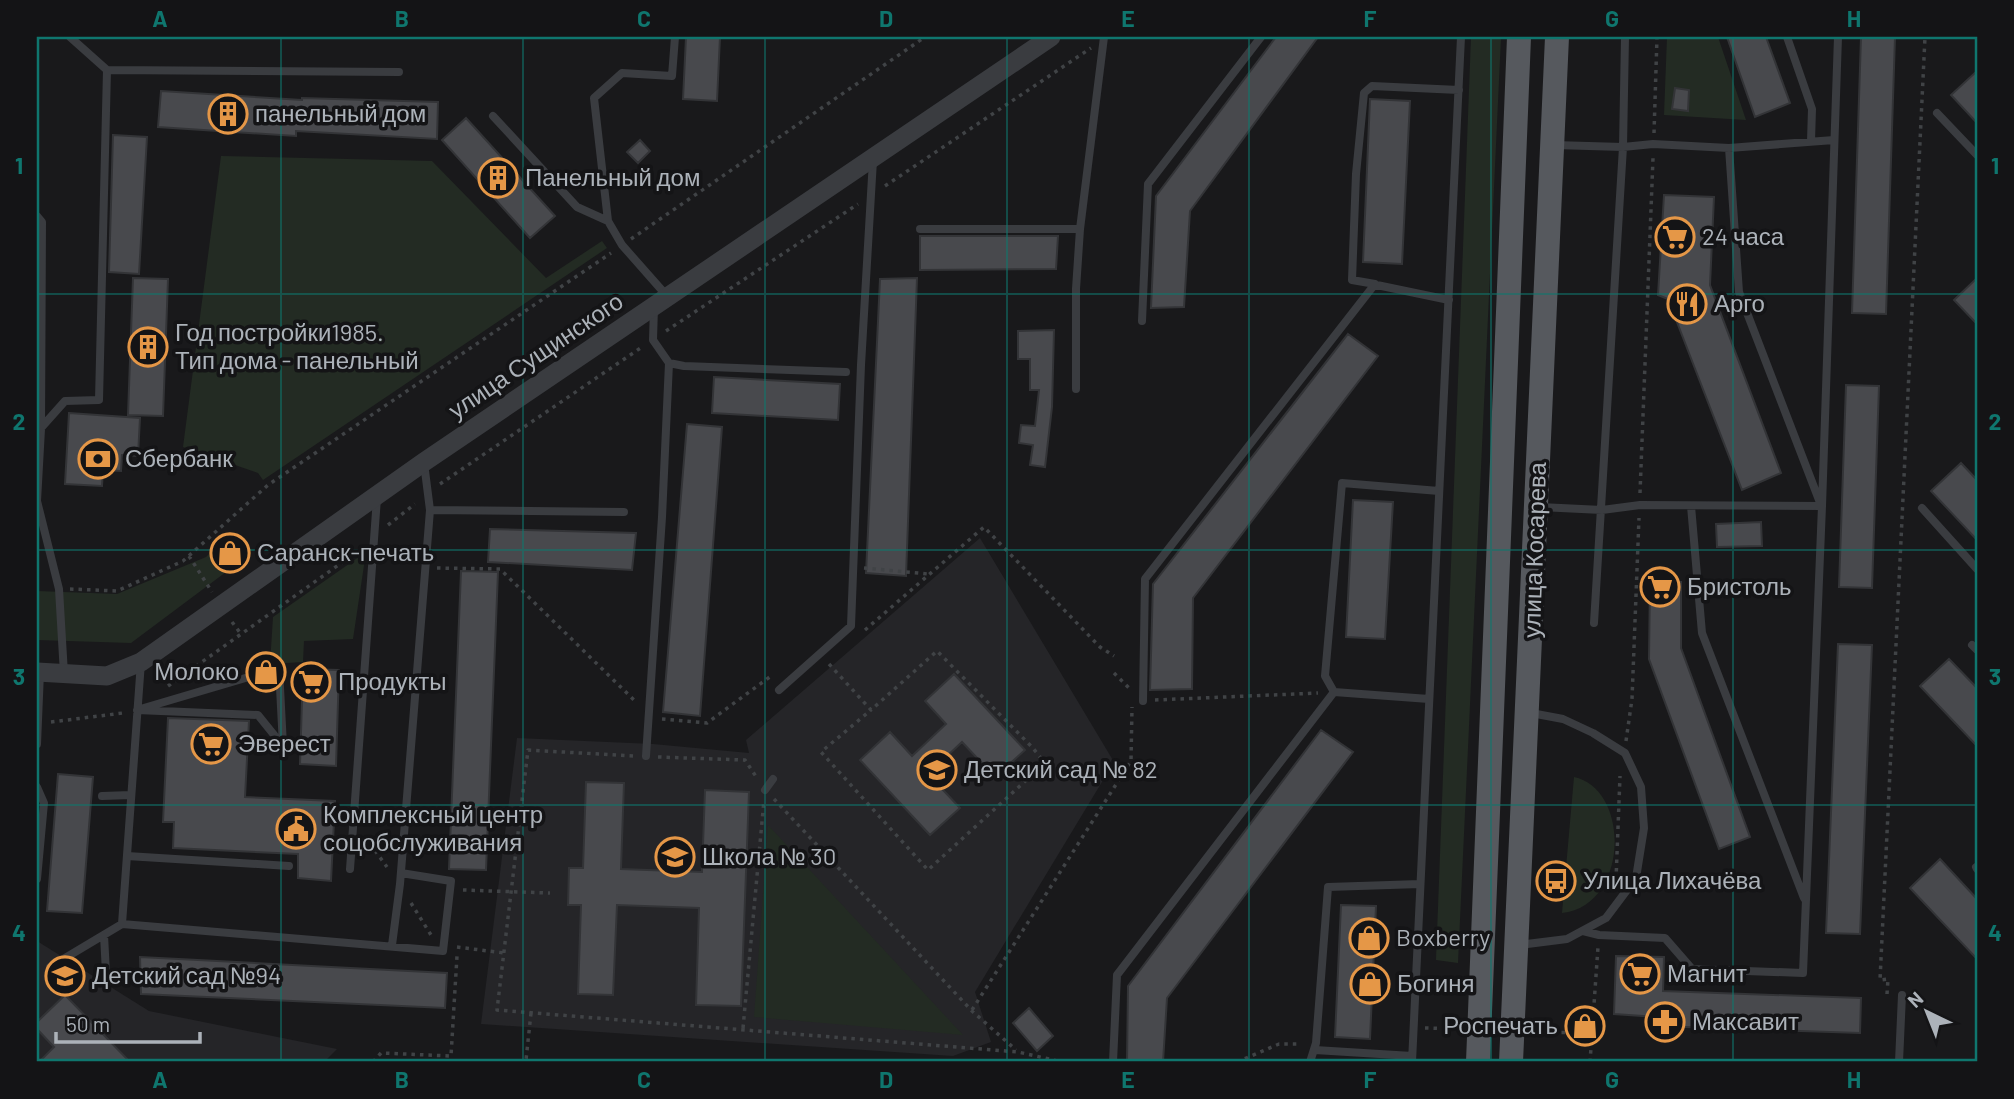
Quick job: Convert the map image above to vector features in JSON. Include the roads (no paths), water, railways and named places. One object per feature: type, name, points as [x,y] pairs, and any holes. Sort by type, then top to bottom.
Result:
[{"type":"main road","name":"улица Косарева","points":[[1478,1062],[1519,37]]},
{"type":"main road","name":"улица Косарева","points":[[1511,1062],[1556,37]]},
{"type":"street","name":"улица Сущинского","points":[[38,672],[107,676],[141,662],[424,462],[1051,37]]},
{"type":"lane","points":[[70,37],[107,70],[399,72]]},
{"type":"lane","points":[[646,756],[669,363],[653,340],[660,301],[608,221],[594,98],[622,73],[672,76],[675,37]]},
{"type":"lane","points":[[1142,321],[1148,184],[1261,37]]},
{"type":"lane","points":[[1315,1050],[1412,1059],[1461,37]]},
{"type":"lane","points":[[1594,623],[1623,147],[1626,37]]},
{"type":"lane","points":[[1787,37],[1812,109],[1811,141]]},
{"type":"lane","points":[[1583,931],[1665,938],[1692,968],[1803,973],[1838,37]]},
{"type":"lane","points":[[1076,389],[1076,289],[1080,229],[1104,38]]},
{"type":"lane","points":[[39,429],[65,401],[99,401],[107,70]]},
{"type":"lane","points":[[1449,300],[1352,280],[1356,174],[1363,93],[1372,86],[1459,90]]},
{"type":"lane","points":[[1937,113],[1977,155]]},
{"type":"lane","points":[[493,116],[577,207],[608,221]]},
{"type":"lane","points":[[1551,145],[1623,147],[1653,144],[1729,148],[1834,140]]},
{"type":"lane","points":[[1729,148],[1739,292],[1822,506]]},
{"type":"lane","points":[[779,690],[851,626],[861,365],[873,157]]},
{"type":"lane","points":[[37,216],[42,222],[37,501],[59,589],[64,674]]},
{"type":"lane","points":[[920,229],[1080,229]]},
{"type":"lane","points":[[1143,701],[1145,579],[1374,285]]},
{"type":"lane","points":[[669,363],[684,366],[845,372]]},
{"type":"lane","points":[[392,945],[401,873],[430,510],[424,462]]},
{"type":"lane","points":[[1334,692],[1325,676],[1342,482],[1439,491]]},
{"type":"lane","points":[[350,869],[377,496]]},
{"type":"lane","points":[[1537,507],[1602,510],[1640,505],[1822,506]]},
{"type":"lane","points":[[1691,506],[1702,633],[1806,904]]},
{"type":"lane","points":[[1922,508],[1977,569]]},
{"type":"lane","points":[[430,510],[624,512]]},
{"type":"lane","points":[[122,924],[141,662]]},
{"type":"lane","points":[[279,668],[283,746],[258,715],[137,710],[279,668]]},
{"type":"lane","points":[[37,744],[38,672]]},
{"type":"lane","points":[[1334,692],[1429,699]]},
{"type":"lane","points":[[1113,1062],[1117,975],[1334,692]]},
{"type":"lane","points":[[1516,945],[1567,939],[1606,918],[1636,878],[1644,828],[1641,787],[1625,753],[1593,733],[1563,719],[1528,712]]},
{"type":"lane","points":[[765,790],[773,779]]},
{"type":"lane","points":[[37,787],[44,803],[37,879]]},
{"type":"lane","points":[[102,796],[131,795]]},
{"type":"lane","points":[[127,856],[289,866]]},
{"type":"lane","points":[[50,967],[122,924],[443,951],[451,881],[401,873]]},
{"type":"lane","points":[[1310,1062],[1315,1050],[1328,887],[1420,884]]},
{"type":"lane","points":[[104,935],[106,973]]},
{"type":"lane","points":[[1899,1062],[1902,995]]},
{"type":"place","name":"панельный дом","points":[[228,114]]},
{"type":"place","name":"Панельный дом","points":[[498,178]]},
{"type":"place","name":"24 часа","points":[[1675,237]]},
{"type":"place","name":"Арго","points":[[1687,304]]},
{"type":"place","name":"Год постройки1985. Тип дома - панельный","points":[[148,347]]},
{"type":"place","name":"Сбербанк","points":[[98,459]]},
{"type":"place","name":"Саранск-печать","points":[[230,553]]},
{"type":"place","name":"Бристоль","points":[[1660,587]]},
{"type":"place","name":"Молоко","points":[[266,672]]},
{"type":"place","name":"Продукты","points":[[311,682]]},
{"type":"place","name":"Эверест","points":[[211,744]]},
{"type":"place","name":"Детский сад № 82","points":[[937,770]]},
{"type":"place","name":"Комплексный центр соцобслуживания","points":[[296,829]]},
{"type":"place","name":"Школа № 30","points":[[675,857]]},
{"type":"place","name":"Улица Лихачёва","points":[[1556,881]]},
{"type":"place","name":"Boxberry","points":[[1369,938]]},
{"type":"place","name":"Магнит","points":[[1640,974]]},
{"type":"place","name":"Детский сад №94","points":[[65,976]]},
{"type":"place","name":"Богиня","points":[[1370,984]]},
{"type":"place","name":"Максавит","points":[[1665,1022]]},
{"type":"place","name":"Роспечать","points":[[1585,1026]]}]
